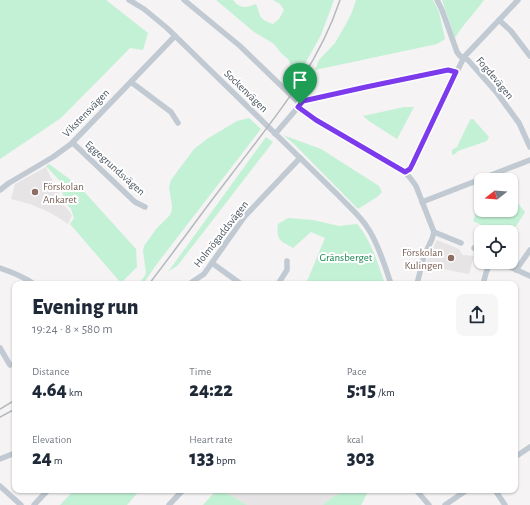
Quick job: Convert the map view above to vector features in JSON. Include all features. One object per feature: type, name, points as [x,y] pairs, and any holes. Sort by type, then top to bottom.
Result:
[{"type":"street","name":"Sockenvägen","points":[[128,0],[144,9],[167,28],[356,214],[368,229],[391,281]]},
{"type":"street","points":[[184,0],[240,46],[299,106],[316,120],[405,172],[411,179],[416,186],[434,232],[424,256],[418,281]]},
{"type":"street","name":"Fogdevägen","points":[[437,0],[457,52],[460,56],[468,60],[497,93],[519,123],[530,147]]},
{"type":"street","points":[[405,172],[410,169],[463,58],[518,0]]},
{"type":"street","points":[[499,20],[511,31],[530,56]]},
{"type":"street","name":"Vikstensvägen","points":[[0,190],[73,143],[175,36]]},
{"type":"street","points":[[275,134],[303,101],[448,70],[456,72]]},
{"type":"street","points":[[131,82],[171,112],[178,123]]},
{"type":"street","name":"Eggegrundsvägen","points":[[73,143],[135,202],[144,207]]},
{"type":"street","name":"Holmögaddsvägen","points":[[194,281],[204,274],[245,216],[300,158]]},
{"type":"street","points":[[422,202],[530,160]]},
{"type":"street","points":[[434,232],[461,242]]},
{"type":"street","points":[[530,250],[516,270],[530,276]]},
{"type":"street","points":[[280,281],[287,270],[287,261]]},
{"type":"street","points":[[212,263],[237,281]]},
{"type":"street","points":[[0,268],[21,276],[29,281]]},
{"type":"street","points":[[484,281],[487,269]]},
{"type":"street","points":[[0,348],[10,365]]},
{"type":"street","points":[[518,455],[530,446]]},
{"type":"street","points":[[0,459],[12,454]]},
{"type":"street","points":[[0,486],[21,505]]},
{"type":"street","points":[[34,505],[45,493]]},
{"type":"street","points":[[169,505],[180,493]]},
{"type":"street","points":[[419,493],[429,505]]},
{"type":"street","points":[[444,505],[462,493]]},
{"type":"street","points":[[497,493],[505,505]]},
{"type":"shaded area","name":"Förskolan Ankaret","points":[[46,167],[64,205],[72,215],[68,224],[51,213],[30,204],[11,199],[15,184]]},
{"type":"shaded area","name":"Förskolan Kulingen","points":[[437,240],[459,249],[463,255],[474,256],[469,274],[426,266],[427,260]]},
{"type":"shaded area","points":[[226,493],[340,493],[323,505],[247,505]]},
{"type":"green space","points":[[0,0],[106,0],[148,33],[143,50],[130,48],[61,118],[0,159]]},
{"type":"green space","points":[[216,0],[233,0],[238,5],[243,7],[256,4],[262,19],[273,24],[279,19],[284,10],[280,4],[273,0],[334,0],[321,35],[305,66],[291,88],[290,84],[293,72],[288,59],[274,44],[254,32]]},
{"type":"green space","points":[[356,0],[433,0],[439,12],[445,39],[437,44],[315,70],[319,60],[335,43],[352,12]]},
{"type":"green space","points":[[442,0],[484,0],[455,38]]},
{"type":"green space","points":[[404,107],[414,107],[397,139],[363,116]]},
{"type":"green space","points":[[249,118],[261,129],[145,281],[141,281],[146,273],[143,251],[144,246],[156,229],[170,215],[172,210],[169,187],[171,180],[194,149],[207,139],[237,121]]},
{"type":"green space","points":[[471,119],[473,119],[489,137],[487,141],[458,151],[452,155],[452,150],[457,147]]},
{"type":"green space","points":[[283,135],[321,149],[379,186],[382,192],[358,209],[294,144]]},
{"type":"green space","points":[[266,137],[273,142],[178,265],[168,272]]},
{"type":"green space","points":[[49,164],[79,186],[136,249],[137,267],[123,281],[119,281],[70,224],[74,218],[71,209],[65,202],[59,180],[46,166]]},
{"type":"green space","points":[[518,203],[525,212],[517,225],[481,225],[473,221],[474,217],[518,217]]},
{"type":"green space","name":"Gränsberget","points":[[288,218],[313,220],[339,226],[357,224],[370,245],[384,281],[306,281],[325,238],[311,232],[293,248],[282,242],[278,237],[278,224]]},
{"type":"green space","points":[[71,493],[137,493],[127,505],[60,505]]},
{"type":"green space","points":[[226,493],[247,505],[203,505],[213,494]]},
{"type":"green space","points":[[340,493],[367,493],[361,505],[323,505]]},
{"type":"railway","points":[[151,281],[293,92],[307,71],[319,48],[340,0]]},
{"type":"railway","points":[[0,409],[12,402]]},
{"type":"railway","points":[[0,417],[12,411]]},
{"type":"place","name":"Förskolan Ankaret","points":[[35,192]]},
{"type":"place","name":"Förskolan Kulingen","points":[[451,258]]},
{"type":"route","points":[[448,70],[456,72],[410,169],[405,172],[316,120],[298,107],[300,104],[303,101],[448,70]]}]
